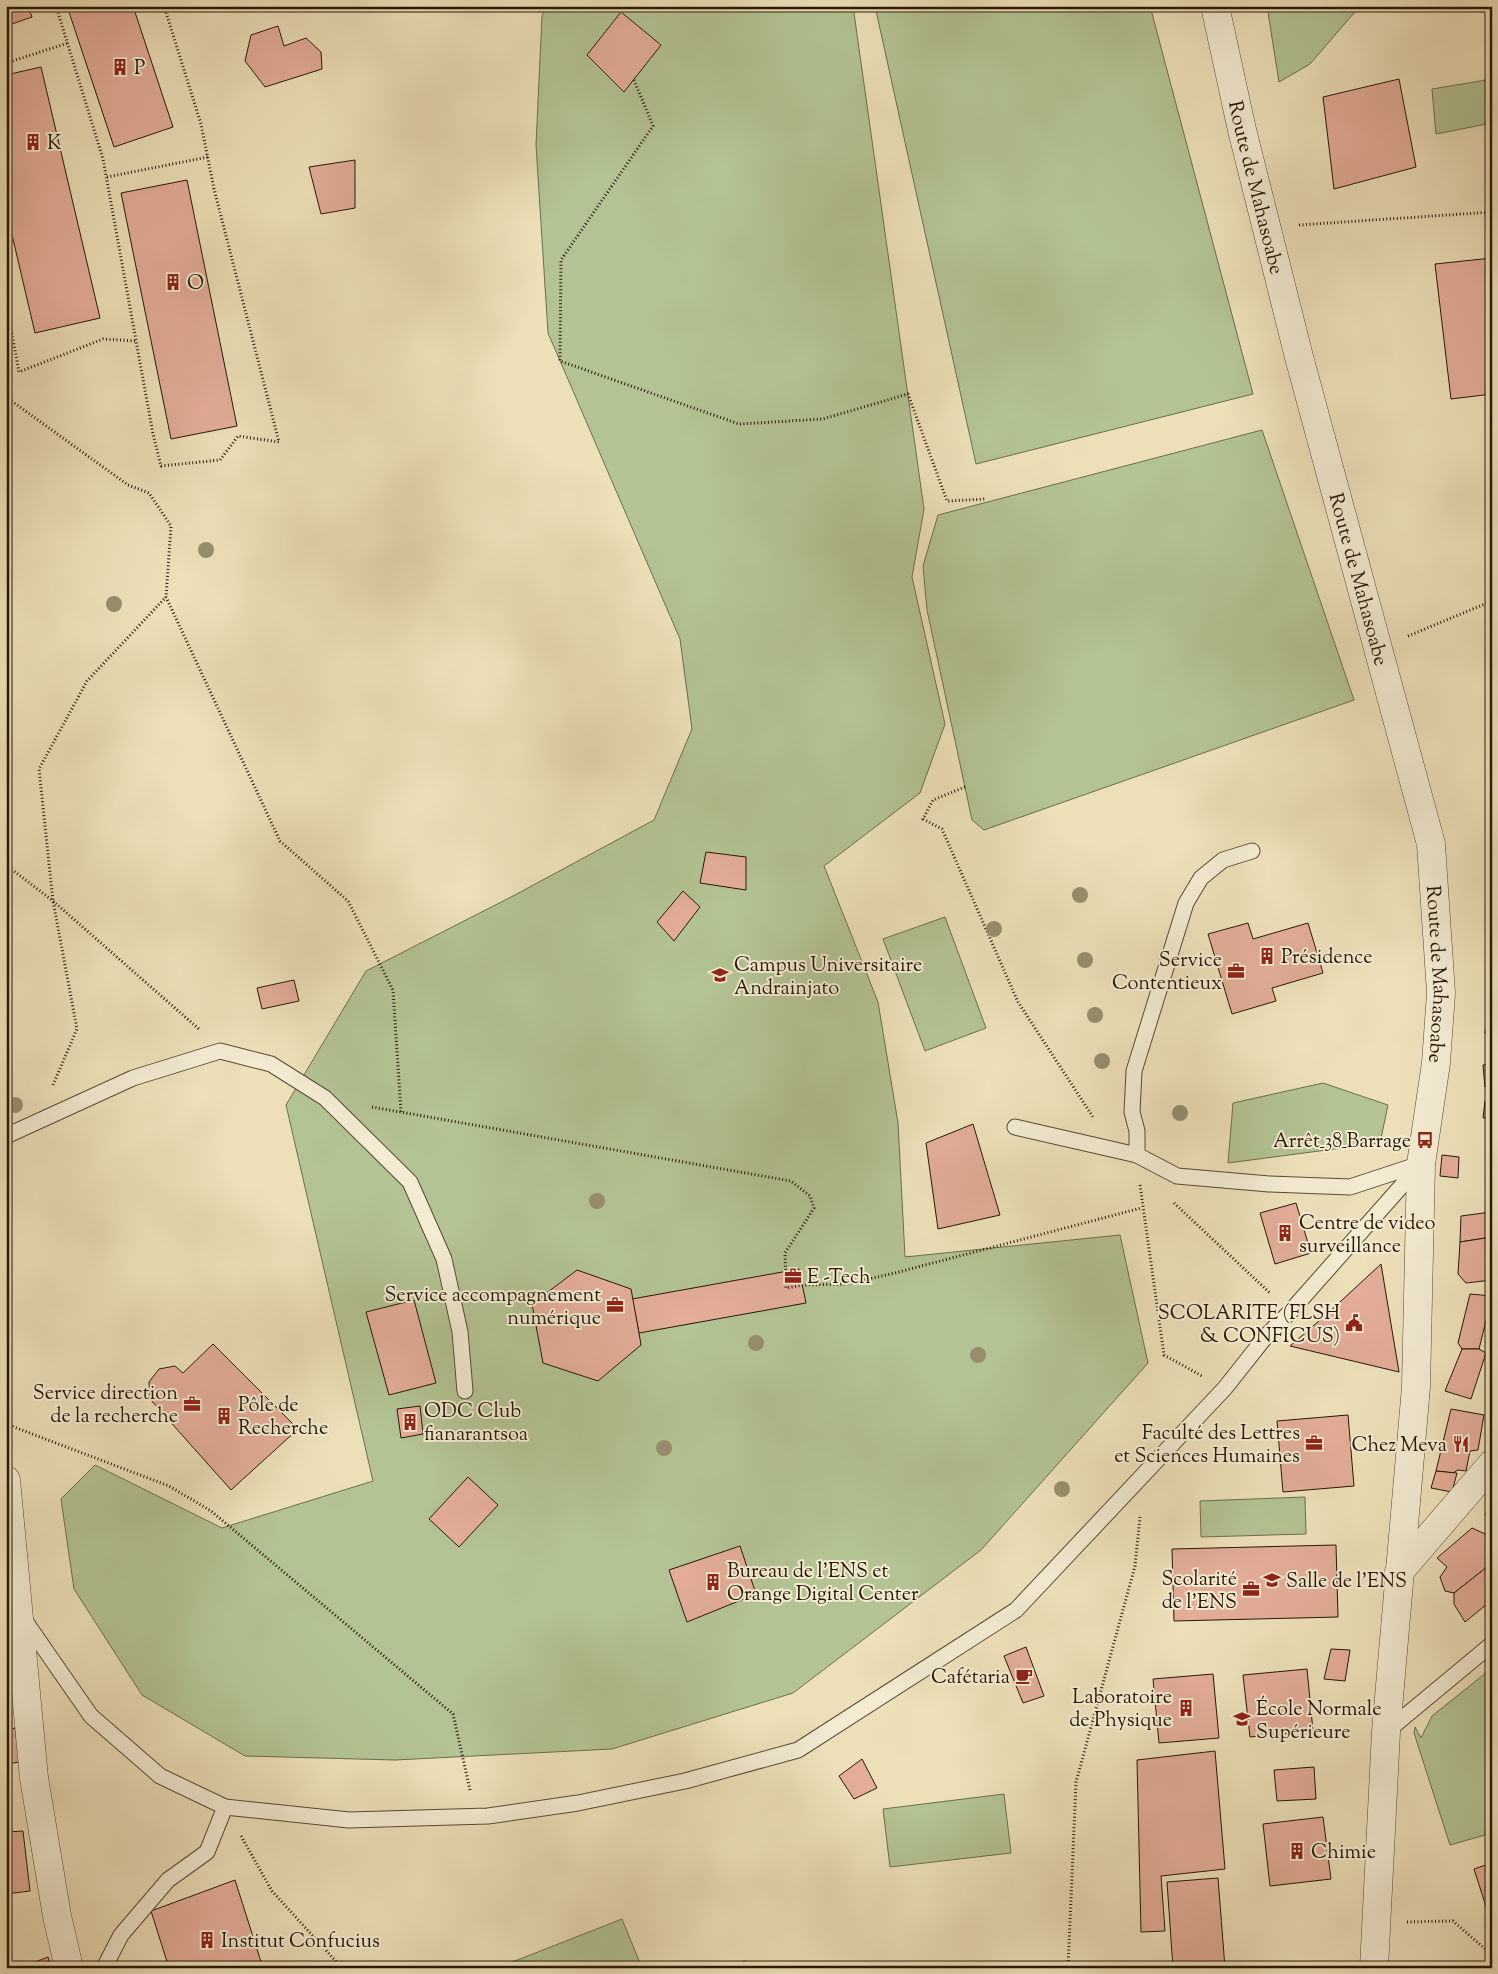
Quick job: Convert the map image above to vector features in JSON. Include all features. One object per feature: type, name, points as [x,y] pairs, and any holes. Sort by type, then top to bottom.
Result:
[{"type":"street","name":"Route de Mahasoabe","points":[[1215,6],[1266,227],[1431,844],[1441,993],[1436,1062],[1421,1164],[1416,1387],[1386,1732],[1374,1968]]},
{"type":"street","points":[[1399,1572],[1492,1464]]},
{"type":"street","points":[[6,1480],[34,1778],[57,1916],[69,1968]]},
{"type":"lane","points":[[1137,1155],[1137,1131],[1132,1112],[1134,1071],[1186,903],[1201,878],[1223,860],[1252,851]]},
{"type":"lane","points":[[6,1136],[132,1078],[220,1051],[271,1064],[325,1098],[410,1182],[444,1259],[460,1332],[465,1390]]},
{"type":"lane","points":[[1015,1128],[1137,1155],[1177,1176],[1269,1184],[1350,1187],[1421,1164]]},
{"type":"lane","points":[[19,1613],[91,1716],[160,1776],[225,1806],[349,1820],[476,1816],[578,1803],[685,1781],[798,1750],[1016,1610],[1225,1388],[1267,1336],[1421,1164]]},
{"type":"lane","points":[[1386,1732],[1492,1644]]},
{"type":"lane","points":[[104,1968],[121,1935],[168,1880],[206,1852],[225,1806]]},
{"type":"path","points":[[56,6],[107,177],[136,341],[161,466],[220,460],[238,436],[279,442],[201,124],[164,6]]},
{"type":"path","points":[[6,63],[68,43]]},
{"type":"path","points":[[634,80],[653,126],[561,260],[560,361],[739,424],[823,418],[908,394],[947,501],[985,499]]},
{"type":"path","points":[[107,177],[208,157]]},
{"type":"path","points":[[1266,227],[1492,212]]},
{"type":"path","points":[[6,302],[19,372],[103,339],[136,341]]},
{"type":"path","points":[[6,397],[128,484],[150,493],[171,526],[166,597],[280,841],[348,901],[393,990],[401,1112]]},
{"type":"path","points":[[36,1123],[77,1029],[53,901],[40,769],[87,681],[166,597]]},
{"type":"path","points":[[1378,649],[1492,601]]},
{"type":"path","points":[[965,787],[933,800],[923,819],[942,829],[1018,1002],[1096,1121]]},
{"type":"path","points":[[6,865],[53,901],[200,1030],[220,1051]]},
{"type":"path","points":[[325,1098],[791,1181],[810,1196],[814,1208],[786,1253],[786,1288],[803,1285],[846,1284],[895,1274],[1141,1208]]},
{"type":"path","points":[[1137,1155],[1141,1208],[1164,1356],[1225,1388]]},
{"type":"path","points":[[1167,1197],[1290,1312]]},
{"type":"path","points":[[6,1424],[169,1486],[211,1511],[453,1714],[476,1816]]},
{"type":"path","points":[[1068,1968],[1076,1782],[1135,1566],[1144,1474]]},
{"type":"path","points":[[225,1806],[272,1891],[342,1968]]},
{"type":"path","points":[[1376,1923],[1453,1920],[1485,1949],[1492,1947]]},
{"type":"path","points":[[744,1961],[747,1968]]},
{"type":"green space","points":[[546,6],[853,6],[924,509],[912,577],[945,724],[920,793],[824,866],[878,1002],[898,1123],[905,1257],[1120,1235],[1148,1363],[981,1550],[793,1693],[612,1749],[395,1760],[245,1756],[142,1695],[74,1589],[61,1499],[95,1465],[222,1528],[373,1481],[286,1105],[366,971],[513,896],[654,820],[692,729],[680,639],[548,333],[536,145],[542,16]]},
{"type":"green space","points":[[875,6],[1150,6],[1253,394],[976,464]]},
{"type":"green space","points":[[1267,6],[1360,6],[1310,64],[1279,82]]},
{"type":"green space","points":[[1492,79],[1492,123],[1436,134],[1432,89]]},
{"type":"green space","points":[[1262,430],[1354,700],[984,830],[972,820],[927,610],[923,566],[938,515]]},
{"type":"green space","points":[[945,917],[986,1028],[925,1051],[883,939]]},
{"type":"green space","points":[[1323,1083],[1388,1105],[1380,1143],[1228,1163],[1233,1103]]},
{"type":"green space","points":[[1305,1497],[1306,1534],[1201,1537],[1200,1501]]},
{"type":"green space","points":[[1492,1668],[1492,1833],[1450,1845],[1414,1733],[1415,1727],[1421,1738],[1432,1716]]},
{"type":"green space","points":[[1004,1794],[1011,1853],[890,1867],[883,1809]]},
{"type":"green space","points":[[622,1919],[642,1968],[497,1968]]},
{"type":"building","points":[[6,6],[28,6],[32,17],[6,26]]},
{"type":"building","name":"P","points":[[67,6],[133,6],[173,127],[114,147]]},
{"type":"building","points":[[253,6],[276,6],[253,11]]},
{"type":"building","points":[[621,12],[661,45],[624,92],[587,55]]},
{"type":"building","points":[[278,26],[284,46],[306,38],[321,52],[322,69],[265,87],[245,61],[251,35]]},
{"type":"building","name":"K","points":[[41,67],[100,318],[35,333],[6,209],[6,75]]},
{"type":"building","points":[[1399,79],[1416,167],[1334,189],[1323,97]]},
{"type":"building","points":[[355,160],[355,208],[321,214],[309,167]]},
{"type":"building","name":"O","points":[[187,180],[237,426],[171,439],[121,193]]},
{"type":"building","points":[[1492,258],[1492,394],[1451,399],[1435,264]]},
{"type":"building","points":[[706,852],[746,857],[746,890],[700,883]]},
{"type":"building","points":[[683,891],[700,907],[674,941],[657,922]]},
{"type":"building","name":"Présidence","points":[[1248,923],[1253,939],[1308,923],[1323,973],[1272,988],[1276,1001],[1232,1014],[1208,934]]},
{"type":"building","points":[[294,980],[299,1001],[262,1009],[257,988]]},
{"type":"building","points":[[1492,1014],[1492,1045],[1485,1032]]},
{"type":"building","points":[[1492,1064],[1492,1087],[1485,1087],[1483,1065]]},
{"type":"building","points":[[1492,1099],[1492,1118],[1483,1118],[1485,1101]]},
{"type":"building","points":[[973,1124],[1000,1215],[938,1229],[926,1143]]},
{"type":"building","points":[[1442,1155],[1459,1157],[1458,1178],[1440,1176]]},
{"type":"building","name":"Centre de video surveillance","points":[[1296,1203],[1311,1253],[1275,1264],[1260,1213]]},
{"type":"building","points":[[1491,1212],[1492,1237],[1460,1242],[1461,1216]]},
{"type":"building","points":[[1492,1237],[1492,1280],[1466,1283],[1458,1274],[1460,1242]]},
{"type":"building","name":"SCOLARITE (FLSH & CONFICUS)","points":[[1381,1264],[1399,1372],[1290,1346],[1327,1314]]},
{"type":"building","points":[[799,1269],[806,1303],[639,1333],[632,1299]]},
{"type":"building","points":[[577,1270],[631,1289],[641,1345],[598,1381],[543,1363],[532,1304]]},
{"type":"building","points":[[1470,1294],[1492,1296],[1479,1349],[1462,1349],[1458,1343]]},
{"type":"building","points":[[414,1300],[436,1383],[389,1395],[366,1312]]},
{"type":"building","points":[[1492,1320],[1492,1346],[1486,1343]]},
{"type":"building","name":"Pôle de Recherche","points":[[213,1344],[298,1429],[231,1490],[150,1399],[149,1382],[159,1369],[175,1366],[183,1373]]},
{"type":"building","points":[[1462,1349],[1479,1349],[1486,1353],[1471,1399],[1445,1391]]},
{"type":"building","name":"ODC Club fianarantsoa","points":[[420,1406],[423,1434],[401,1438],[397,1409]]},
{"type":"building","name":"Chez Meva","points":[[1451,1409],[1484,1415],[1478,1450],[1470,1451],[1466,1471],[1458,1470],[1453,1473],[1436,1471]]},
{"type":"building","name":"Faculté des Lettres et Sciences Humaines","points":[[1348,1415],[1354,1486],[1283,1492],[1277,1421]]},
{"type":"building","points":[[1436,1471],[1457,1473],[1452,1492],[1431,1488]]},
{"type":"building","points":[[468,1477],[498,1505],[459,1547],[429,1519]]},
{"type":"building","points":[[1492,1508],[1492,1523],[1485,1514]]},
{"type":"building","points":[[1472,1528],[1492,1537],[1492,1563],[1454,1593],[1445,1591],[1440,1577],[1447,1567],[1437,1558]]},
{"type":"building","points":[[1336,1545],[1338,1617],[1174,1621],[1172,1549]]},
{"type":"building","name":"Bureau de l'ENS et Orange Digital Center","points":[[740,1546],[756,1594],[687,1622],[669,1570]]},
{"type":"building","points":[[1492,1563],[1492,1600],[1465,1622],[1454,1604],[1454,1593]]},
{"type":"building","name":"Cafétaria","points":[[1026,1647],[1044,1696],[1023,1703],[1004,1656]]},
{"type":"building","points":[[1331,1649],[1350,1650],[1345,1681],[1324,1679]]},
{"type":"building","points":[[1307,1669],[1313,1731],[1250,1737],[1243,1675]]},
{"type":"building","name":"Laboratoire de Physique","points":[[1213,1674],[1219,1738],[1159,1743],[1153,1679]]},
{"type":"building","points":[[15,1728],[20,1762],[6,1764],[6,1730]]},
{"type":"building","points":[[1215,1751],[1225,1869],[1161,1876],[1165,1931],[1141,1932],[1137,1760]]},
{"type":"building","points":[[862,1759],[877,1788],[854,1799],[839,1776]]},
{"type":"building","points":[[1314,1767],[1316,1799],[1277,1801],[1274,1770]]},
{"type":"building","name":"Chimie","points":[[1323,1817],[1331,1879],[1270,1886],[1263,1824]]},
{"type":"building","points":[[23,1831],[30,1891],[6,1894],[6,1832]]},
{"type":"building","points":[[1492,1863],[1492,1922],[1491,1922],[1474,1869]]},
{"type":"building","points":[[1218,1878],[1225,1968],[1173,1968],[1167,1882]]},
{"type":"building","name":"Institut Confucius","points":[[235,1880],[263,1968],[169,1968],[151,1911]]},
{"type":"building","points":[[48,1957],[52,1968],[20,1968]]},
{"type":"place","name":"P","points":[[120,67]]},
{"type":"place","name":"K","points":[[33,142]]},
{"type":"place","name":"O","points":[[173,282]]},
{"type":"place","name":"Présidence","points":[[1267,956]]},
{"type":"place","name":"Service Contentieux","points":[[1236,971]]},
{"type":"place","name":"Campus Universitaire Andrainjato","points":[[720,975]]},
{"type":"place","name":"Arrêt_38_Barrage","points":[[1425,1140]]},
{"type":"place","name":"Centre de video surveillance","points":[[1285,1233]]},
{"type":"place","name":"E -Tech","points":[[793,1276]]},
{"type":"place","name":"Service accompagnement numérique","points":[[615,1305]]},
{"type":"place","name":"SCOLARITE (FLSH & CONFICUS)","points":[[1354,1323]]},
{"type":"place","name":"Service direction de la recherche","points":[[192,1404]]},
{"type":"place","name":"Pôle de Recherche","points":[[224,1416]]},
{"type":"place","name":"ODC Club fianarantsoa","points":[[410,1422]]},
{"type":"place","name":"Faculté des Lettres et Sciences Humaines","points":[[1314,1443]]},
{"type":"place","name":"Chez Meva","points":[[1461,1444]]},
{"type":"place","name":"Salle de l'ENS","points":[[1272,1580]]},
{"type":"place","name":"Bureau de l'ENS et Orange Digital Center","points":[[713,1582]]},
{"type":"place","name":"Scolarité de l'ENS","points":[[1251,1589]]},
{"type":"place","name":"Cafétaria","points":[[1024,1676]]},
{"type":"place","name":"Laboratoire de Physique","points":[[1186,1708]]},
{"type":"place","name":"École Normale Supérieure","points":[[1242,1719]]},
{"type":"place","name":"Chimie","points":[[1297,1851]]},
{"type":"place","name":"Institut Confucius","points":[[207,1940]]}]
